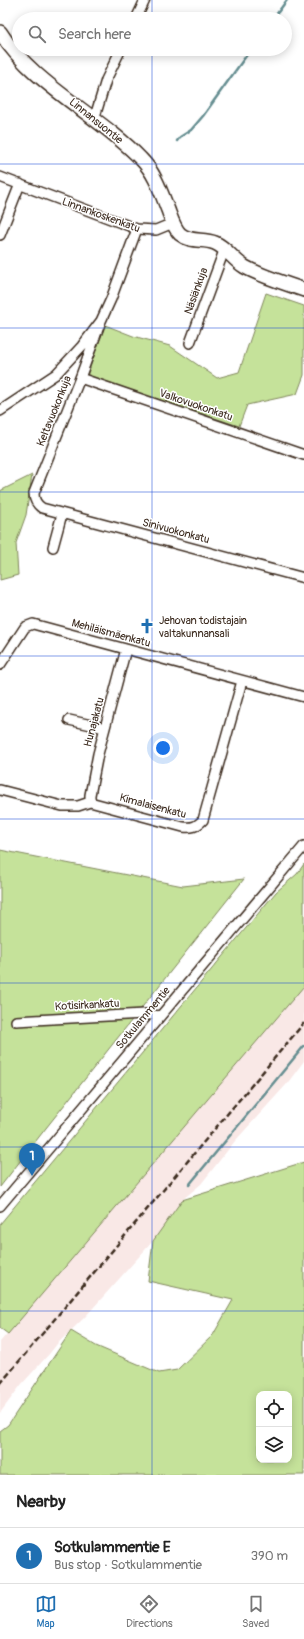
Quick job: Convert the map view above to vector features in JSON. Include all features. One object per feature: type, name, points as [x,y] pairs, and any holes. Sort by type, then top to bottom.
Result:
[{"type":"street","points":[[139,12],[145,0]]},
{"type":"street","name":"Linnansuontie","points":[[0,32],[12,49]]},
{"type":"street","name":"Linnansuontie","points":[[18,56],[27,66],[142,161],[157,183],[173,223]]},
{"type":"street","points":[[94,120],[106,80],[118,56]]},
{"type":"street","name":"Linnankoskenkatu","points":[[0,177],[137,229],[147,231],[156,230],[173,223]]},
{"type":"street","points":[[0,235],[20,184]]},
{"type":"street","points":[[173,223],[179,233],[185,238],[213,242],[225,248],[233,258],[244,266],[304,290]]},
{"type":"street","points":[[0,411],[56,374],[82,346],[101,321],[111,299],[137,229]]},
{"type":"street","name":"Näsiänkuja","points":[[190,343],[225,248]]},
{"type":"street","name":"Keltavuokonkuja","points":[[42,508],[37,505],[34,499],[34,493],[101,321]]},
{"type":"street","name":"Valkovuokonkatu","points":[[80,378],[304,455]]},
{"type":"street","name":"Sinivuokonkatu","points":[[42,508],[304,578]]},
{"type":"street","points":[[53,547],[62,514]]},
{"type":"street","name":"Mehiläismäenkatu","points":[[0,665],[21,633],[29,624],[33,624],[304,697]]},
{"type":"street","name":"Hunajakatu","points":[[90,802],[91,784],[126,649]]},
{"type":"street","name":"Kimalaisenkatu","points":[[0,790],[62,806],[78,806],[90,802],[183,828],[197,826],[203,820],[242,681]]},
{"type":"street","points":[[69,720],[105,728]]},
{"type":"street","name":"Sotkulammentie","points":[[0,1206],[304,846]]},
{"type":"street","name":"Kotisirkankatu","points":[[16,1021],[144,1014],[160,1016]]},
{"type":"shaded area","points":[[304,986],[304,1061],[286,1085],[235,1141],[201,1184],[182,1200],[153,1241],[85,1317],[57,1344],[21,1385],[0,1413],[0,1342]]},
{"type":"green space","points":[[266,293],[304,306],[304,375],[297,394],[247,405],[239,426],[87,376],[105,325],[133,336],[170,346],[217,378],[239,372]]},
{"type":"green space","points":[[32,475],[26,515],[16,543],[18,575],[0,580],[0,491]]},
{"type":"green space","points":[[0,850],[183,886],[244,879],[0,1187]]},
{"type":"green space","points":[[304,864],[304,986],[8,1334],[0,1328],[0,1224],[276,892],[297,874]]},
{"type":"green space","points":[[304,1162],[304,1475],[0,1475],[0,1431],[8,1425],[71,1331],[96,1346],[159,1373],[177,1370],[213,1335],[233,1300],[148,1281],[153,1241],[182,1200]]},
{"type":"waterway","points":[[278,12],[287,0]]},
{"type":"waterway","points":[[177,141],[180,137],[191,130],[203,116],[246,56]]},
{"type":"waterway","points":[[189,1185],[304,1046]]},
{"type":"railway","points":[[0,1384],[304,1023]]},
{"type":"place","name":"Jehovan todistajain valtakunnansali","points":[[147,626]]},
{"type":"place","name":"Sotkulammentie E","points":[[32,1176]]}]
